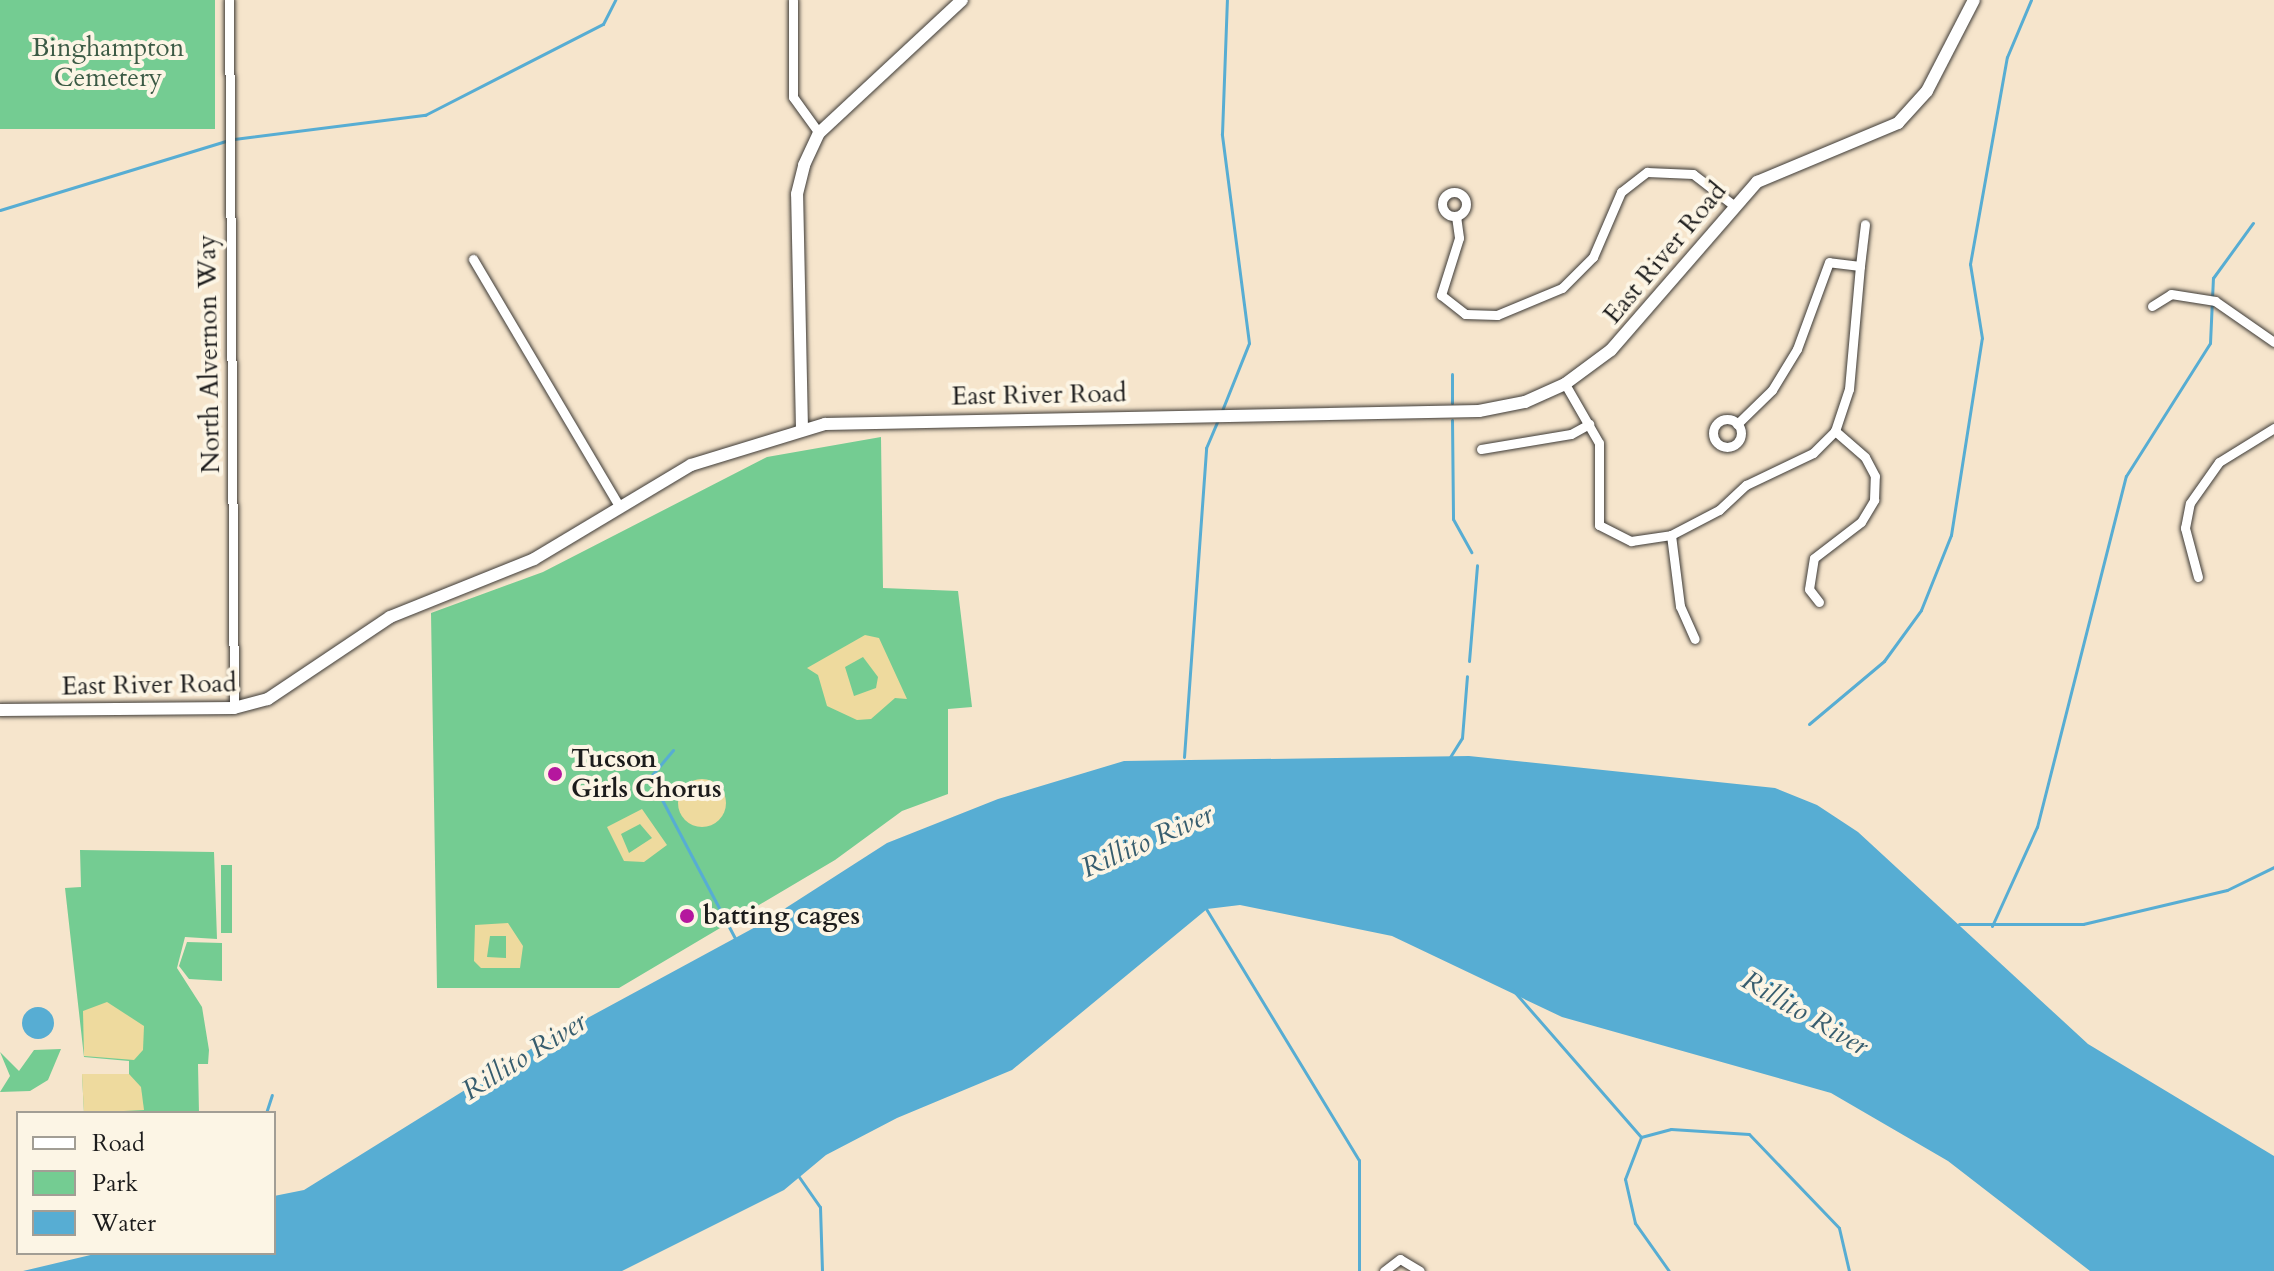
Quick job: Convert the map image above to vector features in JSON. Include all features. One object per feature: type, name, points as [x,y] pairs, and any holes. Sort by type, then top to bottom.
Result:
[{"type":"street","name":"North Alvernon Way","points":[[229,0],[234,708]]},
{"type":"street","points":[[793,0],[793,97],[819,133]]},
{"type":"street","points":[[802,429],[797,194],[819,133],[962,0]]},
{"type":"street","name":"East River Road","points":[[0,710],[234,708],[284,690],[390,617],[534,559],[619,506],[707,458],[802,429],[894,419],[1479,411],[1565,384],[1634,327],[1732,204],[1779,168],[1898,123],[1927,91],[1974,0]]},
{"type":"street","points":[[1456,216],[1459,238],[1441,295],[1465,314],[1497,315],[1562,288],[1593,257],[1621,192],[1647,172],[1693,174],[1732,204]]},
{"type":"street","points":[[1565,384],[1589,424],[1602,465],[1599,525],[1631,541],[1671,535],[1719,510],[1746,485],[1813,453],[1835,431],[1849,389],[1865,224]]},
{"type":"street","points":[[473,259],[619,506]]},
{"type":"street","points":[[1737,424],[1772,390],[1797,349],[1829,262],[1860,266]]},
{"type":"street","points":[[2152,306],[2171,294],[2215,301],[2274,342]]},
{"type":"street","points":[[1481,449],[1571,434],[1589,424]]},
{"type":"street","points":[[2198,577],[2185,528],[2190,503],[2219,462],[2274,428]]},
{"type":"street","points":[[1819,602],[1809,589],[1814,558],[1861,522],[1874,500],[1875,476],[1865,457],[1835,431]]},
{"type":"street","points":[[1671,535],[1680,606],[1695,639]]},
{"type":"street","points":[[1384,1271],[1406,1259],[1420,1271]]},
{"type":"green space","name":"Binghampton Cemetery","points":[[0,0],[215,0],[215,129],[0,129]]},
{"type":"green space","points":[[881,437],[883,588],[958,591],[972,707],[948,709],[948,794],[902,811],[835,860],[619,988],[437,988],[431,613],[543,572],[767,457]]},
{"type":"green space","points":[[80,850],[214,852],[217,939],[185,937],[177,968],[202,1007],[209,1050],[208,1064],[198,1064],[199,1111],[84,1111],[82,1074],[118,1078],[129,1074],[129,1061],[84,1057],[65,888],[81,887]]},
{"type":"green space","points":[[221,865],[232,865],[232,933],[221,933]]},
{"type":"green space","points":[[187,942],[222,943],[222,981],[189,979],[179,966]]},
{"type":"green space","points":[[61,1049],[48,1080],[30,1091],[0,1092],[10,1076],[0,1052],[19,1071],[34,1050]]},
{"type":"sand","points":[[865,635],[879,638],[907,699],[895,698],[871,719],[857,720],[827,706],[818,675],[807,668]],"holes":[[[863,657],[878,677],[876,688],[854,696],[845,667]]]},
{"type":"sand","points":[[702,779],[711,780],[719,786],[725,794],[725,812],[719,820],[711,826],[702,827],[693,826],[685,820],[679,812],[678,803],[679,794],[685,786],[693,780]]},
{"type":"sand","points":[[642,809],[667,845],[644,862],[624,861],[607,827]],"holes":[[[640,824],[652,838],[629,853],[621,834]]]},
{"type":"sand","points":[[508,923],[523,946],[520,968],[481,968],[474,961],[475,925]],"holes":[[[490,936],[506,936],[506,958],[487,957]]]},
{"type":"sand","points":[[107,1002],[144,1026],[143,1050],[134,1060],[84,1056],[83,1011]]},
{"type":"sand","points":[[82,1074],[129,1074],[141,1087],[144,1110],[84,1111]]},
{"type":"water","name":"Rillito River","points":[[1469,756],[1775,788],[1817,805],[1858,832],[2088,1044],[2274,1156],[2274,1271],[2090,1271],[1948,1161],[1831,1093],[1562,1017],[1392,936],[1240,905],[1207,909],[1012,1070],[897,1118],[826,1155],[784,1190],[622,1271],[23,1271],[91,1255],[276,1255],[276,1196],[304,1190],[534,1047],[761,924],[887,843],[998,799],[1124,761]]},
{"type":"water","points":[[38,1007],[49,1012],[54,1023],[49,1034],[38,1039],[27,1034],[22,1023],[27,1012]]},
{"type":"waterway","points":[[234,139],[425,115],[603,24],[615,0]]},
{"type":"waterway","points":[[1221,413],[1249,343],[1222,134],[1227,0]]},
{"type":"waterway","points":[[1809,724],[1884,661],[1921,610],[1951,535],[1982,338],[1970,264],[2007,57],[2031,0]]},
{"type":"waterway","points":[[0,210],[226,141]]},
{"type":"waterway","points":[[1992,926],[2037,827],[2126,476],[2210,343],[2213,278],[2253,223]]},
{"type":"waterway","points":[[1452,374],[1452,403]]},
{"type":"waterway","points":[[1184,757],[1206,448],[1218,420]]},
{"type":"waterway","points":[[1452,420],[1453,519],[1471,552]]},
{"type":"waterway","points":[[1469,661],[1477,565]]},
{"type":"waterway","points":[[1450,757],[1462,738],[1467,676]]},
{"type":"waterway","points":[[673,750],[650,777],[736,940]]},
{"type":"waterway","points":[[1959,924],[2083,924],[2227,890],[2274,867]]},
{"type":"waterway","points":[[1205,907],[1359,1160],[1359,1271]]},
{"type":"waterway","points":[[1512,989],[1641,1137]]},
{"type":"waterway","points":[[267,1111],[272,1095]]},
{"type":"waterway","points":[[1669,1271],[1635,1223],[1625,1179],[1641,1137],[1671,1129],[1749,1134],[1839,1228],[1849,1271]]},
{"type":"waterway","points":[[797,1174],[820,1207],[822,1271]]},
{"type":"place","name":"Tucson Girls Chorus","points":[[555,774]]},
{"type":"place","name":"batting cages","points":[[687,916]]}]
